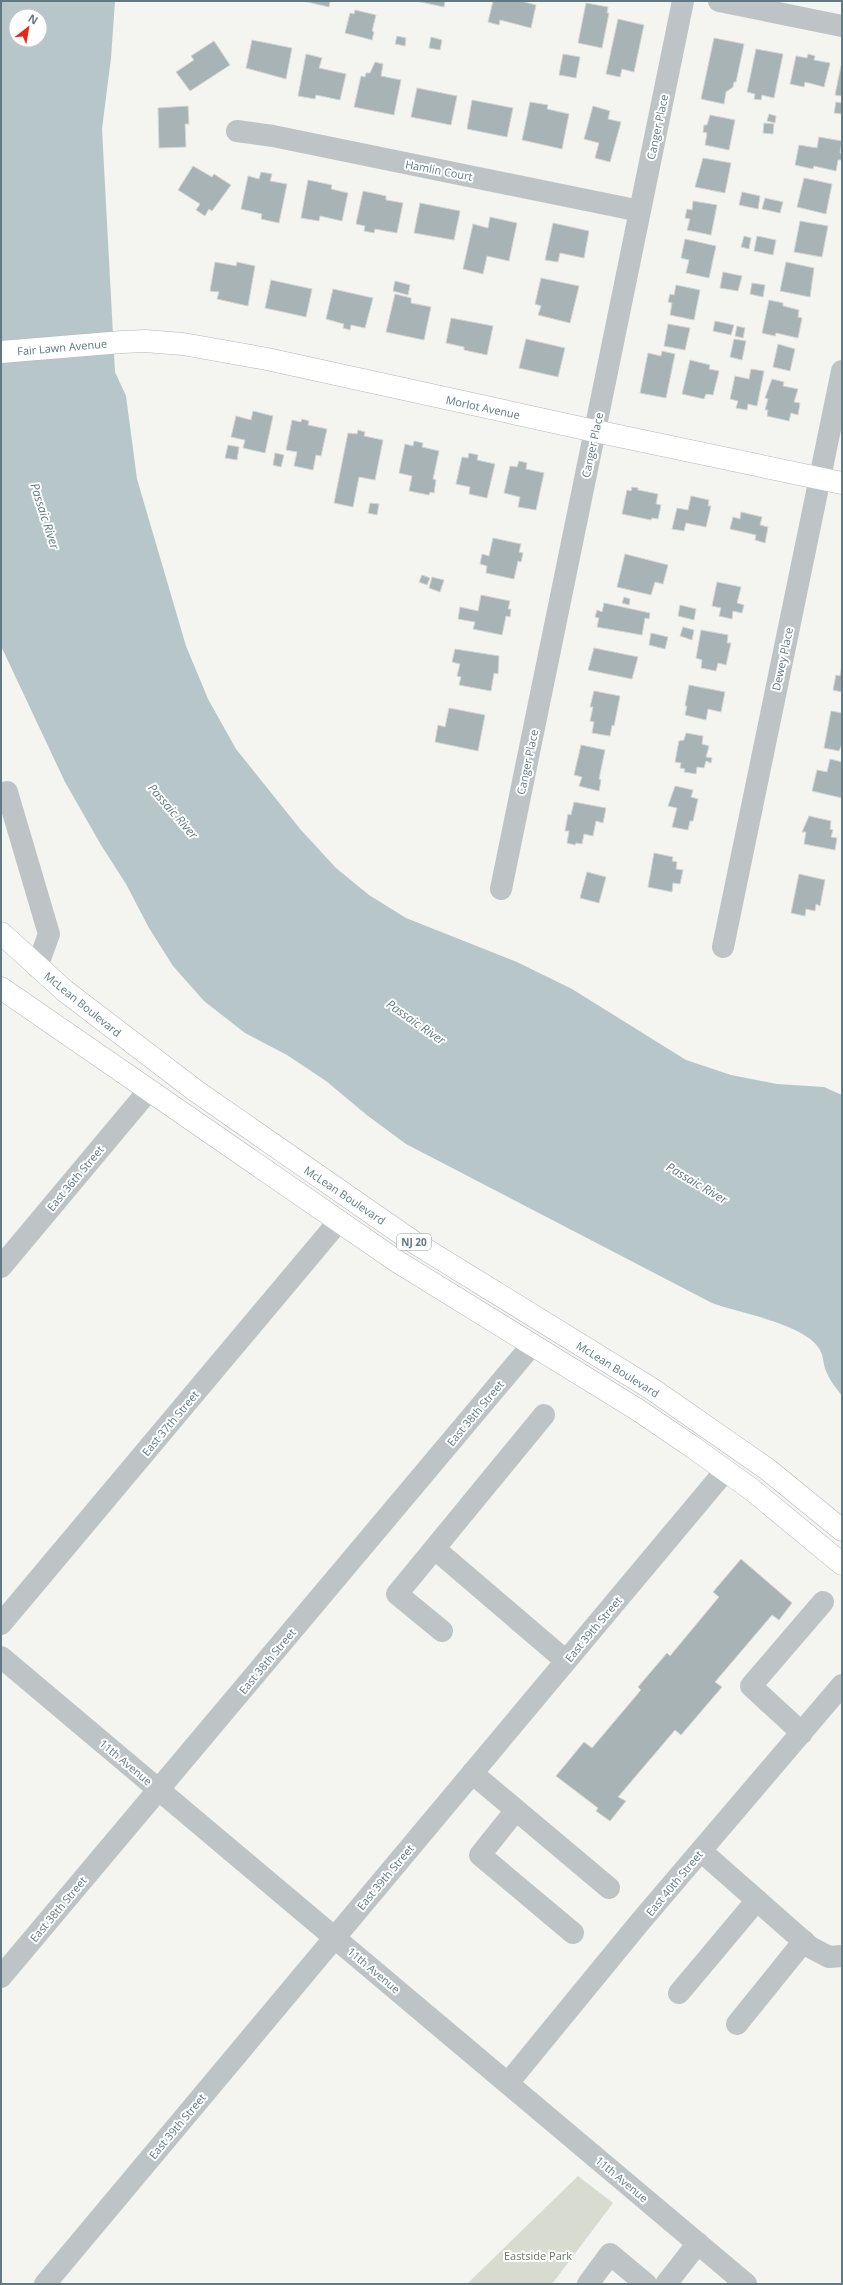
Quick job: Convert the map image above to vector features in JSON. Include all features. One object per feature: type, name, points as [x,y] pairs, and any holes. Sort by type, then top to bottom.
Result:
[{"type":"main road","name":"Morlot Avenue","points":[[122,342],[172,343],[267,359],[595,431],[842,483]]},
{"type":"main road","name":"Fair Lawn Avenue","points":[[1,352],[122,342]]},
{"type":"main road","name":"McLean Boulevard","points":[[1,933],[37,967],[126,1039],[239,1122],[412,1241],[670,1402],[767,1469],[842,1530]]},
{"type":"main road","name":"NJ 20","points":[[1,988],[398,1262],[638,1410],[725,1471],[842,1564]]},
{"type":"street","name":"Canger Place","points":[[502,889],[683,1]]},
{"type":"street","points":[[719,1],[842,26]]},
{"type":"street","name":"Hamlin Court","points":[[237,131],[274,136],[640,211]]},
{"type":"street","name":"Dewey Place","points":[[723,947],[842,371]]},
{"type":"street","points":[[3,789],[49,934],[37,967]]},
{"type":"street","name":"East 36th Street","points":[[1,1267],[149,1090]]},
{"type":"street","name":"East 37th Street","points":[[1,1624],[339,1222]]},
{"type":"street","name":"East 38th Street","points":[[1,1977],[532,1346]]},
{"type":"street","points":[[442,1631],[398,1594],[544,1415]]},
{"type":"street","name":"East 39th Street","points":[[45,2284],[725,1471]]},
{"type":"street","points":[[435,1548],[566,1661]]},
{"type":"street","points":[[802,1733],[751,1686],[823,1602]]},
{"type":"street","name":"11th Avenue","points":[[1,1657],[746,2284]]},
{"type":"street","name":"East 40th Street","points":[[508,2083],[701,1851],[842,1685]]},
{"type":"street","points":[[472,1773],[609,1888]]},
{"type":"street","points":[[516,1810],[480,1855],[572,1933]]},
{"type":"street","points":[[701,1851],[804,1941],[829,1957],[842,1956]]},
{"type":"street","points":[[679,1992],[757,1900]]},
{"type":"street","points":[[737,2024],[804,1941]]},
{"type":"street","points":[[666,2284],[698,2243]]},
{"type":"street","points":[[588,2284],[610,2254],[646,2284]]},
{"type":"green space","name":"Eastside Park","points":[[578,2176],[613,2203],[552,2284],[467,2284]]},
{"type":"water","name":"Passaic River","points":[[1,1],[115,1],[111,58],[102,129],[115,372],[126,396],[137,479],[186,646],[208,699],[236,749],[301,830],[336,868],[369,895],[406,918],[517,962],[572,989],[686,1060],[731,1075],[777,1084],[824,1087],[842,1095],[842,1396],[828,1376],[820,1350],[812,1341],[801,1333],[771,1320],[712,1303],[406,1144],[368,1116],[326,1081],[287,1055],[245,1033],[204,1001],[173,966],[149,928],[126,884],[101,845],[65,782],[1,646]]},
{"type":"building","points":[[303,1],[330,1],[329,7]]},
{"type":"building","points":[[416,1],[445,1],[444,7]]},
{"type":"building","points":[[493,1],[521,1],[536,5],[531,28],[500,20],[499,25],[488,22]]},
{"type":"building","points":[[586,3],[608,7],[607,13],[609,13],[602,48],[578,43]]},
{"type":"building","points":[[355,10],[376,15],[372,31],[374,32],[372,40],[345,33],[350,13],[354,14]]},
{"type":"building","points":[[618,19],[644,25],[634,72],[622,69],[620,77],[606,74]]},
{"type":"building","points":[[397,36],[406,38],[405,46],[395,44]]},
{"type":"building","points":[[431,37],[442,40],[440,50],[429,48]]},
{"type":"building","points":[[714,38],[744,44],[736,82],[734,82],[733,87],[726,92],[724,104],[701,99]]},
{"type":"building","points":[[252,40],[292,48],[286,79],[246,68]]},
{"type":"building","points":[[214,41],[230,65],[190,91],[176,72],[194,60],[191,56]]},
{"type":"building","points":[[756,49],[783,54],[774,98],[762,95],[761,100],[754,99],[755,94],[747,92]]},
{"type":"building","points":[[306,54],[322,58],[319,68],[346,74],[340,100],[316,95],[315,99],[298,96]]},
{"type":"building","points":[[563,54],[580,57],[576,78],[559,75]]},
{"type":"building","points":[[808,54],[815,56],[814,60],[830,63],[824,87],[805,82],[804,87],[790,84],[796,56],[807,58]]},
{"type":"building","points":[[375,62],[383,64],[381,76],[401,80],[394,115],[354,107],[361,76],[365,77],[366,73],[370,73]]},
{"type":"building","points":[[842,66],[842,96],[835,95]]},
{"type":"building","points":[[417,88],[457,96],[451,125],[411,117]]},
{"type":"building","points":[[472,100],[513,108],[507,137],[467,129]]},
{"type":"building","points":[[530,102],[548,105],[547,109],[569,114],[562,149],[522,140]]},
{"type":"building","points":[[836,102],[842,103],[842,114],[834,113]]},
{"type":"building","points":[[188,106],[189,124],[185,124],[186,147],[159,148],[158,108]]},
{"type":"building","points":[[593,106],[610,111],[608,119],[621,122],[610,162],[595,158],[599,143],[584,139]]},
{"type":"building","points":[[769,114],[776,116],[775,123],[767,121]]},
{"type":"building","points":[[710,115],[735,120],[729,150],[705,145],[707,133],[703,132],[704,125],[707,125]]},
{"type":"building","points":[[764,123],[774,124],[773,134],[763,133]]},
{"type":"building","points":[[819,137],[842,141],[840,153],[842,154],[842,160],[838,160],[836,171],[814,166],[813,169],[795,165],[799,145],[817,148]]},
{"type":"building","points":[[703,158],[731,163],[725,193],[695,187]]},
{"type":"building","points":[[193,166],[212,177],[214,174],[231,185],[212,211],[209,209],[205,216],[196,210],[200,204],[178,190]]},
{"type":"building","points":[[261,172],[272,174],[270,181],[287,184],[279,223],[261,219],[262,214],[241,209],[248,176],[259,179]]},
{"type":"building","points":[[804,178],[832,184],[826,214],[797,207]]},
{"type":"building","points":[[308,180],[332,185],[331,189],[348,193],[342,221],[320,216],[319,221],[301,218]]},
{"type":"building","points":[[363,191],[386,196],[386,200],[403,203],[397,233],[375,229],[374,233],[364,231],[365,226],[356,224]]},
{"type":"building","points":[[742,192],[760,196],[758,209],[739,205]]},
{"type":"building","points":[[765,198],[783,202],[780,213],[762,209]]},
{"type":"building","points":[[693,201],[717,205],[711,235],[687,230],[690,219],[685,218],[687,209],[692,210]]},
{"type":"building","points":[[420,203],[460,211],[454,240],[414,233]]},
{"type":"building","points":[[490,217],[517,223],[509,261],[487,256],[483,274],[463,269],[473,224],[488,228]]},
{"type":"building","points":[[800,221],[828,226],[822,257],[794,252]]},
{"type":"building","points":[[553,223],[589,231],[584,258],[560,253],[558,262],[545,260]]},
{"type":"building","points":[[744,236],[751,238],[749,249],[741,247]]},
{"type":"building","points":[[757,236],[776,240],[773,255],[754,251]]},
{"type":"building","points":[[685,239],[716,246],[709,278],[686,273],[689,260],[681,258]]},
{"type":"building","points":[[215,262],[236,266],[237,262],[255,266],[248,306],[217,299],[219,292],[210,291]]},
{"type":"building","points":[[786,262],[814,268],[810,297],[780,291]]},
{"type":"building","points":[[723,272],[742,276],[738,291],[720,288]]},
{"type":"building","points":[[541,278],[579,286],[570,323],[538,315],[541,306],[535,304]]},
{"type":"building","points":[[271,280],[312,289],[306,317],[265,308]]},
{"type":"building","points":[[395,281],[410,285],[408,295],[393,291]]},
{"type":"building","points":[[752,283],[765,285],[763,297],[750,294]]},
{"type":"building","points":[[676,285],[700,290],[694,320],[670,315],[672,303],[668,302],[670,294],[674,295]]},
{"type":"building","points":[[333,289],[373,298],[365,328],[351,325],[350,330],[343,328],[344,324],[326,319]]},
{"type":"building","points":[[395,294],[411,298],[411,303],[431,307],[424,340],[386,332]]},
{"type":"building","points":[[769,300],[783,303],[783,306],[799,310],[798,317],[802,318],[798,338],[776,333],[775,336],[762,333]]},
{"type":"building","points":[[451,318],[493,326],[487,355],[464,350],[464,347],[446,343]]},
{"type":"building","points":[[715,321],[734,325],[731,335],[713,331]]},
{"type":"building","points":[[668,324],[690,328],[685,350],[664,346]]},
{"type":"building","points":[[737,326],[745,328],[743,338],[735,336]]},
{"type":"building","points":[[526,339],[565,348],[558,377],[519,368]]},
{"type":"building","points":[[734,339],[746,341],[742,360],[730,357]]},
{"type":"building","points":[[778,344],[795,349],[790,371],[773,367]]},
{"type":"building","points":[[662,351],[675,354],[666,398],[640,393],[648,353],[661,356]]},
{"type":"building","points":[[690,360],[710,365],[709,369],[719,371],[713,395],[706,394],[704,399],[682,394]]},
{"type":"building","points":[[751,369],[764,371],[757,406],[748,404],[747,410],[736,408],[738,401],[730,399],[735,376],[749,379]]},
{"type":"building","points":[[772,379],[784,382],[783,386],[798,389],[794,402],[800,403],[798,415],[791,413],[789,421],[767,416],[768,410],[765,410],[768,399],[765,398]]},
{"type":"building","points":[[253,411],[273,416],[265,453],[243,448],[245,440],[231,437],[236,416],[251,420]]},
{"type":"building","points":[[302,419],[309,421],[308,425],[327,429],[321,456],[316,455],[313,470],[294,466],[297,452],[286,450],[292,420],[301,422]]},
{"type":"building","points":[[358,430],[365,432],[364,436],[383,440],[375,480],[359,477],[353,507],[334,503],[348,433],[357,434]]},
{"type":"building","points":[[414,441],[423,443],[422,447],[439,451],[433,479],[436,480],[434,493],[430,492],[429,495],[409,491],[412,476],[399,473],[405,444],[413,446]]},
{"type":"building","points":[[228,445],[239,447],[237,460],[225,458]]},
{"type":"building","points":[[275,453],[284,455],[281,467],[273,465]]},
{"type":"building","points":[[469,453],[478,455],[477,460],[495,464],[487,498],[469,494],[470,487],[456,484],[462,457],[468,458]]},
{"type":"building","points":[[519,461],[527,463],[526,469],[544,473],[536,510],[518,507],[520,497],[504,493],[510,466],[517,467]]},
{"type":"building","points":[[632,487],[638,488],[638,490],[658,494],[656,504],[661,505],[658,519],[652,518],[651,520],[622,514],[627,490],[631,491]]},
{"type":"building","points":[[691,496],[709,500],[708,506],[711,506],[706,527],[686,523],[684,531],[672,529],[677,508],[688,510]]},
{"type":"building","points":[[370,503],[379,504],[377,515],[368,513]]},
{"type":"building","points":[[741,512],[762,517],[760,525],[768,527],[765,543],[755,540],[756,535],[730,529],[733,517],[740,519]]},
{"type":"building","points":[[493,538],[521,544],[519,552],[523,553],[521,562],[518,561],[514,579],[486,573],[487,566],[480,564],[482,554],[489,556]]},
{"type":"building","points":[[625,554],[668,565],[663,584],[655,582],[651,595],[617,587]]},
{"type":"building","points":[[422,575],[430,578],[427,585],[419,582]]},
{"type":"building","points":[[432,577],[444,580],[440,592],[429,588]]},
{"type":"building","points":[[717,582],[741,587],[737,603],[744,605],[742,613],[733,611],[732,619],[719,616],[721,608],[712,606]]},
{"type":"building","points":[[481,595],[510,601],[508,609],[511,609],[510,617],[506,616],[502,635],[473,629],[475,622],[458,619],[460,607],[478,611]]},
{"type":"building","points":[[624,597],[630,599],[629,605],[622,603]]},
{"type":"building","points":[[604,603],[650,613],[649,619],[645,618],[642,635],[597,627],[599,618],[595,617],[597,610],[602,612]]},
{"type":"building","points":[[680,605],[696,609],[694,620],[678,616]]},
{"type":"building","points":[[683,627],[694,630],[692,640],[680,636]]},
{"type":"building","points":[[701,630],[728,635],[727,643],[731,643],[726,665],[718,663],[716,671],[701,668],[702,660],[696,658]]},
{"type":"building","points":[[651,633],[668,637],[665,649],[649,645]]},
{"type":"building","points":[[594,648],[638,657],[632,679],[588,670]]},
{"type":"building","points":[[455,649],[499,656],[498,674],[494,673],[491,691],[459,685],[461,677],[457,676],[460,664],[452,662]]},
{"type":"building","points":[[842,664],[842,692],[833,690],[836,675],[840,676]]},
{"type":"building","points":[[689,685],[725,692],[721,712],[708,709],[706,720],[685,715]]},
{"type":"building","points":[[594,691],[620,696],[614,726],[612,725],[610,736],[592,733],[594,722],[590,721],[593,707],[590,707]]},
{"type":"building","points":[[449,708],[485,715],[478,751],[435,742],[438,725],[445,727]]},
{"type":"building","points":[[831,711],[842,713],[842,744],[839,751],[824,748]]},
{"type":"building","points":[[686,733],[703,736],[702,744],[709,746],[706,757],[712,758],[711,763],[706,761],[704,768],[697,767],[696,774],[684,772],[685,769],[680,768],[681,763],[675,762],[679,741],[684,740]]},
{"type":"building","points":[[581,745],[605,750],[599,779],[601,780],[599,791],[579,786],[582,777],[574,775]]},
{"type":"building","points":[[830,759],[842,762],[842,798],[812,791],[817,770],[827,772]]},
{"type":"building","points":[[675,786],[693,790],[691,797],[698,799],[693,821],[690,821],[688,830],[672,827],[677,808],[668,806]]},
{"type":"building","points":[[574,802],[606,808],[603,823],[596,821],[593,836],[584,834],[582,844],[576,843],[575,845],[567,843],[569,831],[565,831],[568,814],[571,815]]},
{"type":"building","points":[[809,816],[831,821],[830,829],[833,830],[831,837],[837,838],[835,850],[804,844],[806,832],[802,832]]},
{"type":"building","points":[[654,853],[673,857],[672,861],[677,862],[676,869],[683,870],[680,884],[673,883],[672,892],[648,887]]},
{"type":"building","points":[[587,872],[606,877],[599,903],[580,898]]},
{"type":"building","points":[[799,874],[825,880],[820,906],[816,904],[815,911],[806,909],[805,916],[791,913]]},
{"type":"building","points":[[741,1559],[792,1603],[779,1620],[772,1615],[715,1682],[722,1687],[681,1735],[675,1730],[618,1797],[626,1801],[610,1821],[596,1811],[598,1808],[556,1776],[584,1742],[592,1748],[641,1690],[638,1687],[667,1653],[670,1656],[719,1597],[713,1592]]}]
